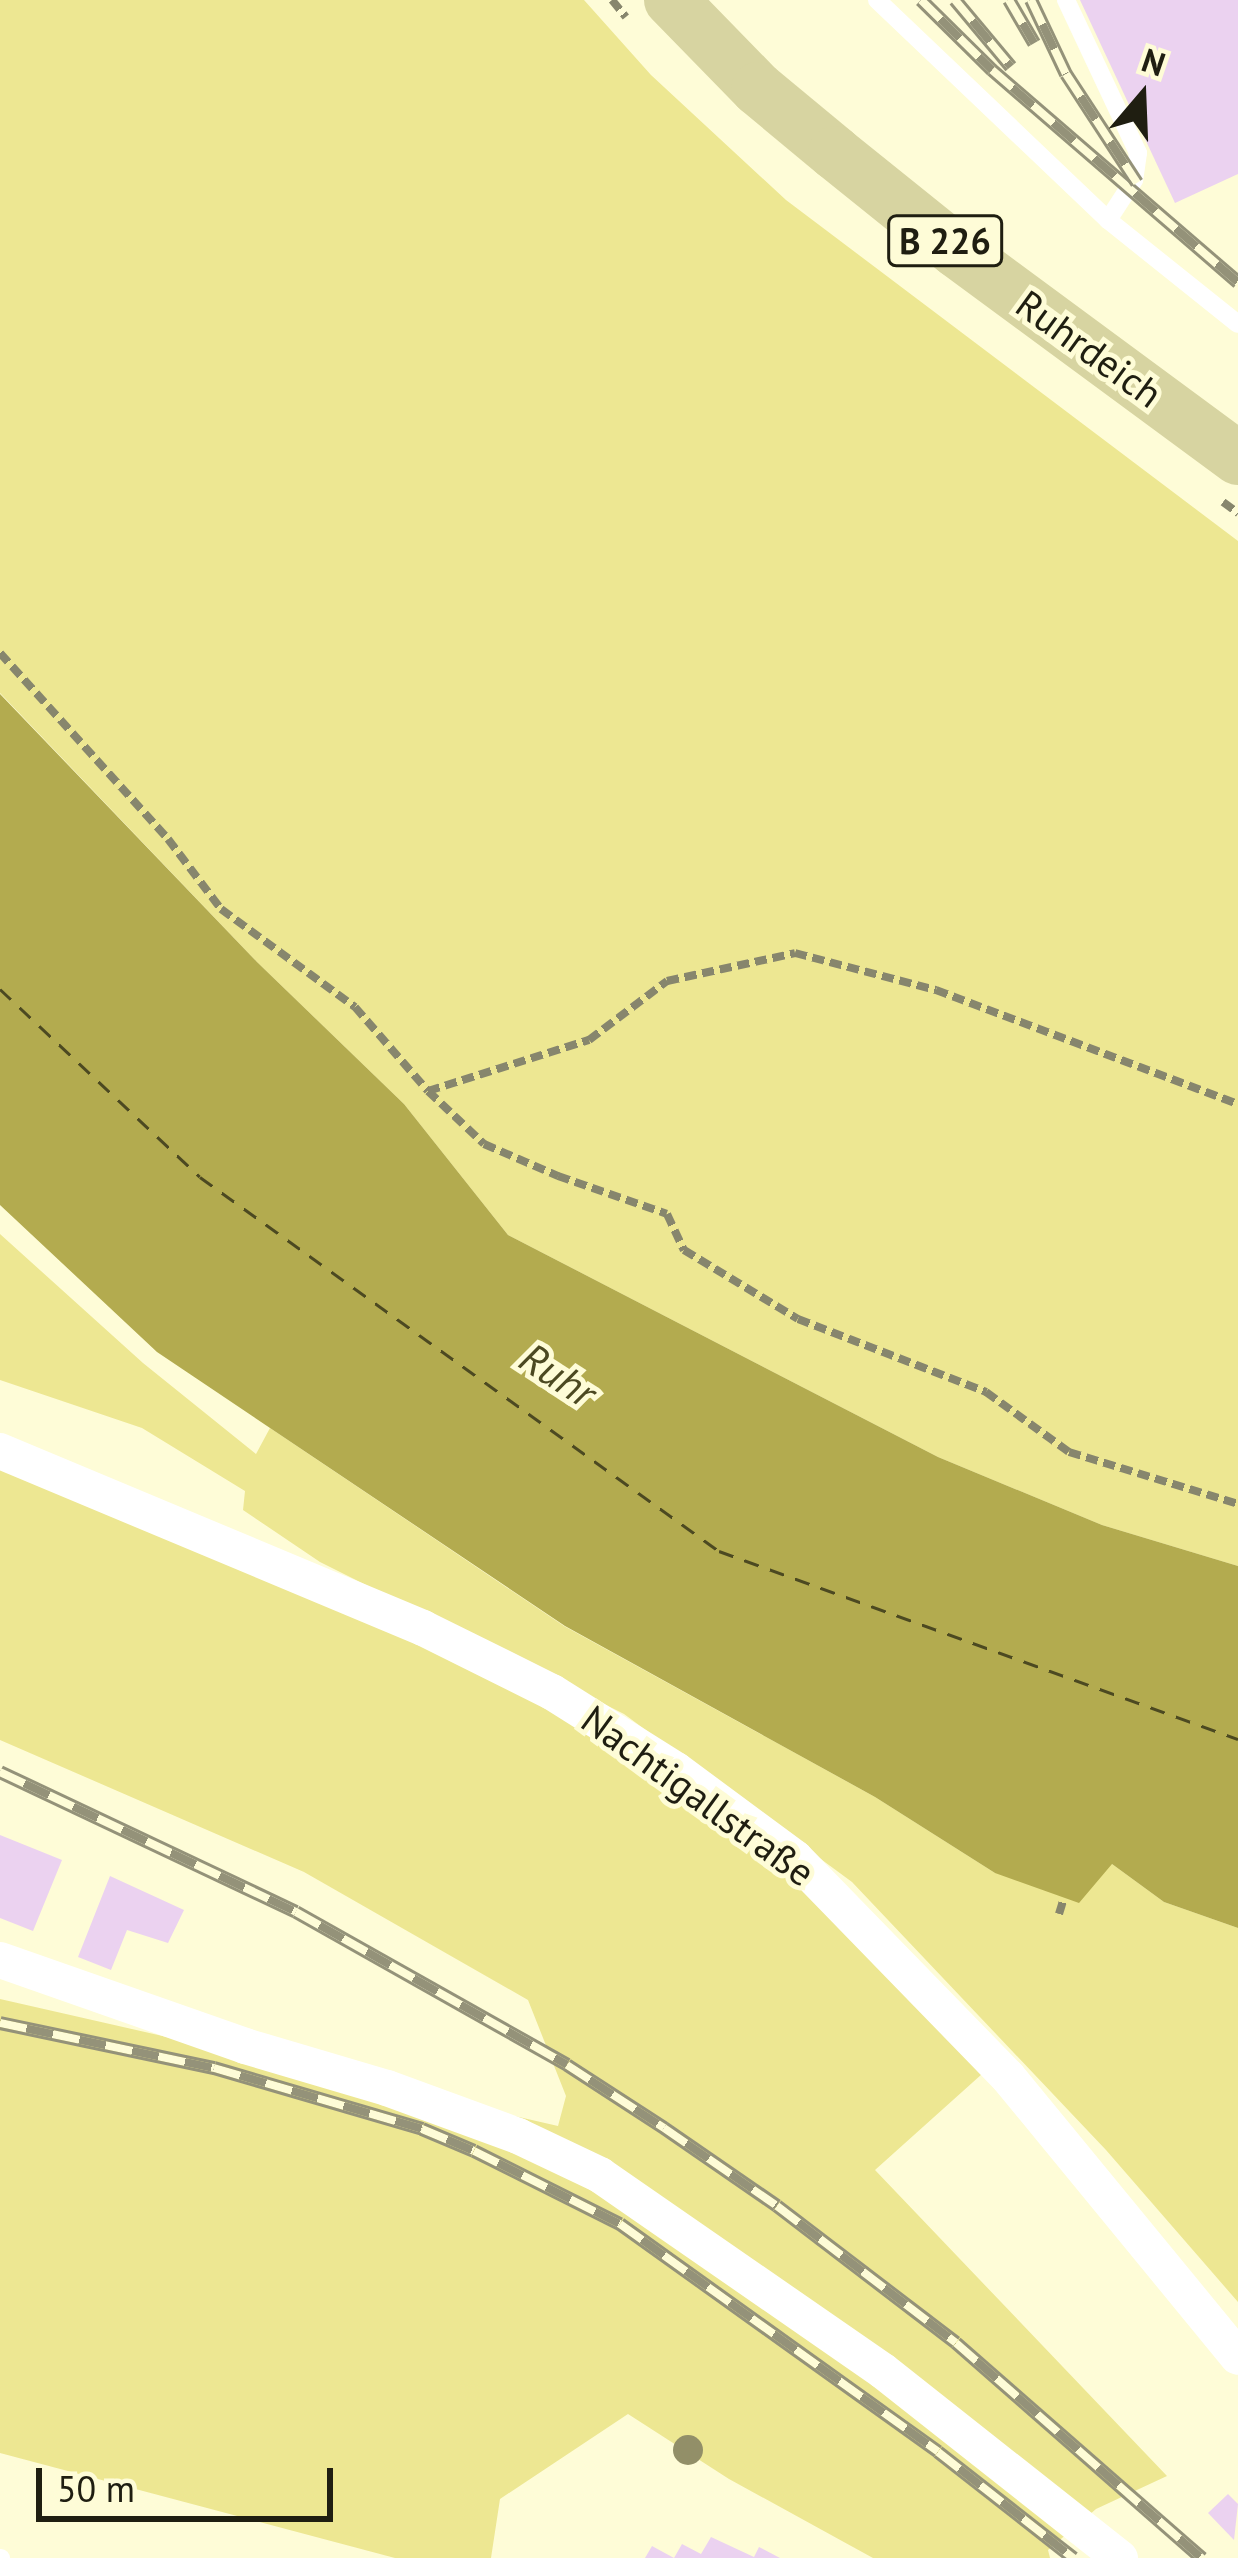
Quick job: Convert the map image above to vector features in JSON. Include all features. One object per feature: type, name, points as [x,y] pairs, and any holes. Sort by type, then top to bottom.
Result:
[{"type":"main road","name":"Ruhrdeich","points":[[671,0],[758,88],[870,182],[1238,458]]},
{"type":"street","name":"Nachtigallstraße","points":[[0,1451],[423,1628],[552,1692],[676,1770],[795,1858],[1009,2077],[1238,2357]]},
{"type":"street","points":[[0,1960],[245,2046],[387,2088],[518,2136],[599,2175],[883,2371],[1120,2558]]},
{"type":"lane","points":[[877,0],[1108,220],[1238,324]]},
{"type":"lane","points":[[1066,0],[1138,153],[1134,180],[1108,220]]},
{"type":"path","points":[[0,653],[168,839],[221,909],[355,1007],[428,1091],[484,1144],[557,1176],[667,1214],[684,1250],[798,1318],[986,1392],[1069,1452],[1238,1504]]},
{"type":"path","points":[[428,1091],[589,1040],[667,981],[795,952],[936,990],[1238,1104]]},
{"type":"path","points":[[1059,1914],[1064,1898]]},
{"type":"shaded area","points":[[0,0],[584,0],[651,75],[786,200],[1238,541],[1238,1566],[1102,1525],[938,1457],[508,1235],[404,1104],[257,962],[0,693]]},
{"type":"shaded area","points":[[0,1234],[143,1363],[256,1454],[270,1428],[564,1626],[875,1797],[995,1873],[1112,1864],[1164,1902],[1238,1928],[1238,2302],[1106,2150],[852,1882],[624,1714],[320,1562],[243,1510],[245,1491],[142,1428],[0,1380]]},
{"type":"shaded area","points":[[0,1464],[504,1681],[661,1771],[785,1869],[982,2074],[875,2170],[1167,2476],[1096,2509],[1048,2550],[1050,2558],[873,2558],[729,2479],[628,2414],[500,2499],[491,2558],[395,2558],[0,2453],[0,1999],[558,2126],[566,2096],[528,2000],[304,1872],[0,1740]]},
{"type":"water","name":"Ruhr","points":[[0,694],[257,962],[404,1104],[508,1235],[938,1457],[1102,1525],[1238,1566],[1238,1928],[1164,1902],[1112,1864],[1079,1903],[995,1873],[875,1797],[565,1626],[157,1352],[0,1205]]},
{"type":"building","points":[[1080,0],[1238,0],[1238,174],[1175,203]]},
{"type":"building","points":[[0,1835],[62,1860],[33,1931],[0,1918]]},
{"type":"building","points":[[110,1876],[184,1910],[168,1943],[127,1930],[111,1970],[78,1957]]},
{"type":"building","points":[[1228,2494],[1238,2504],[1234,2540],[1208,2513]]},
{"type":"building","points":[[711,2537],[754,2557],[759,2547],[780,2558],[674,2558],[682,2544],[701,2554]]},
{"type":"building","points":[[652,2546],[674,2558],[645,2558]]},
{"type":"ferry route","points":[[0,989],[200,1177],[719,1551],[1238,1739]]},
{"type":"railway","points":[[921,0],[992,70],[1238,282]]},
{"type":"railway","points":[[955,0],[1011,67]]},
{"type":"railway","points":[[1009,0],[1034,43]]},
{"type":"railway","points":[[1031,0],[1066,74],[1137,183]]},
{"type":"railway","points":[[0,1772],[296,1912],[567,2065],[664,2128],[777,2206],[956,2343],[1202,2558]]},
{"type":"railway","points":[[0,2023],[214,2068],[422,2129],[474,2151],[620,2224],[938,2452],[1073,2558]]}]
